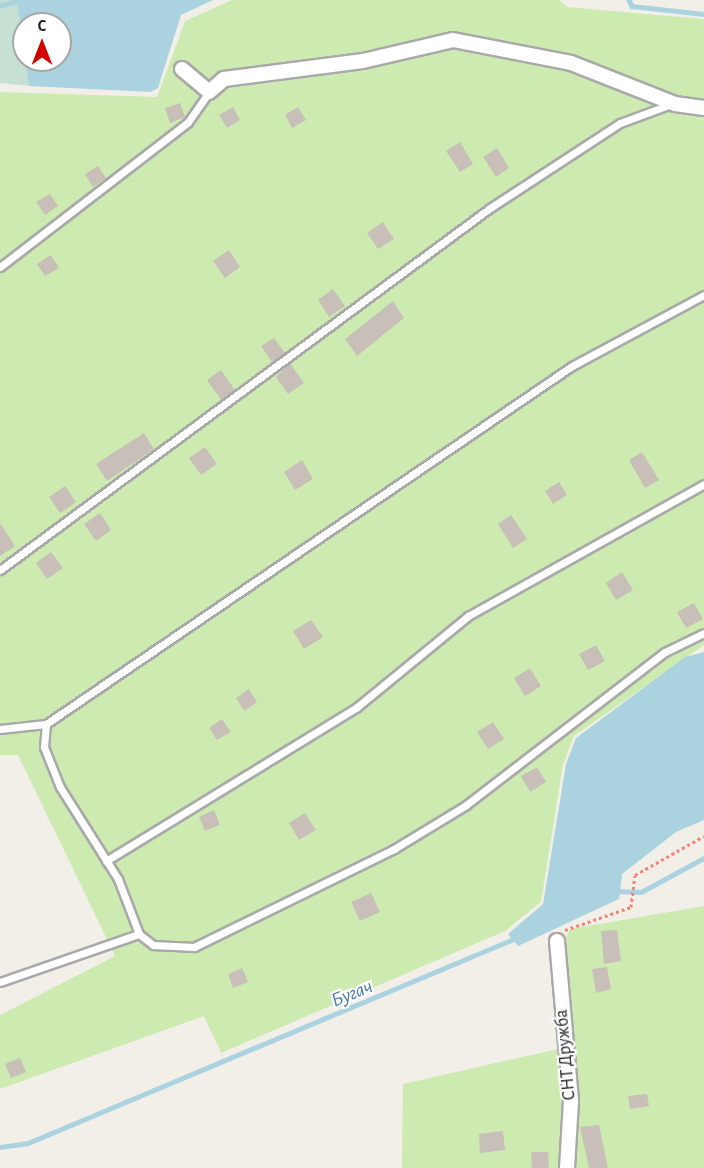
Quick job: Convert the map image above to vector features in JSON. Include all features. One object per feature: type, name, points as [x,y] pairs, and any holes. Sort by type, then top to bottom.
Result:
[{"type":"street","points":[[182,69],[209,92],[224,79],[363,61],[453,40],[571,63],[673,103],[704,108]]},
{"type":"street","name":"СНТ Дружба","points":[[557,941],[571,1101],[567,1168]]},
{"type":"lane","points":[[0,267],[188,122],[209,92]]},
{"type":"lane","points":[[0,570],[490,208],[620,123],[673,103]]},
{"type":"lane","points":[[0,729],[46,724],[572,366],[704,295]]},
{"type":"lane","points":[[106,861],[357,707],[468,616],[704,484]]},
{"type":"lane","points":[[46,724],[44,747],[60,787],[106,861],[139,934],[153,945],[194,947],[394,849],[466,805],[665,652],[704,633]]},
{"type":"lane","points":[[0,982],[139,934]]},
{"type":"path","points":[[557,941],[569,924],[631,907],[635,876],[704,836]]},
{"type":"green space","points":[[0,0],[17,0],[19,12],[12,12],[12,72],[27,72],[29,86],[0,83]]},
{"type":"green space","points":[[232,0],[559,0],[567,7],[704,19],[704,645],[574,736],[563,765],[541,902],[505,931],[221,1053],[204,1016],[0,1089],[0,1015],[115,956],[18,755],[0,755],[0,92],[157,97],[185,21]]},
{"type":"green space","points":[[704,906],[704,1168],[402,1168],[403,1084],[571,1046],[565,939],[570,929]]},
{"type":"water","points":[[17,0],[213,0],[181,15],[158,88],[150,92],[29,86],[27,72],[72,72],[72,12],[19,12]]},
{"type":"water","points":[[704,652],[704,820],[676,832],[622,874],[619,899],[518,946],[508,934],[543,904],[566,764],[576,738],[685,657]]},
{"type":"building","points":[[180,103],[185,117],[170,123],[165,108]]},
{"type":"building","points":[[233,107],[240,120],[227,128],[219,115]]},
{"type":"building","points":[[298,107],[306,120],[292,128],[285,115]]},
{"type":"building","points":[[460,142],[473,164],[460,172],[446,151]]},
{"type":"building","points":[[497,148],[509,168],[496,177],[483,157]]},
{"type":"building","points":[[98,166],[106,178],[93,187],[85,174]]},
{"type":"building","points":[[50,194],[58,206],[45,215],[36,202]]},
{"type":"building","points":[[383,222],[394,239],[378,249],[367,233]]},
{"type":"building","points":[[229,250],[240,267],[225,278],[213,261]]},
{"type":"building","points":[[51,255],[59,268],[45,276],[37,264]]},
{"type":"building","points":[[333,289],[345,306],[329,317],[318,300]]},
{"type":"building","points":[[393,301],[404,318],[357,356],[345,339]]},
{"type":"building","points":[[274,338],[285,353],[272,362],[261,346]]},
{"type":"building","points":[[290,363],[304,383],[288,394],[276,377]]},
{"type":"building","points":[[221,370],[235,390],[221,400],[207,380]]},
{"type":"building","points":[[144,433],[154,449],[107,481],[96,464]]},
{"type":"building","points":[[205,447],[217,464],[201,475],[189,458]]},
{"type":"building","points":[[642,452],[659,480],[645,488],[629,460]]},
{"type":"building","points":[[302,460],[313,479],[295,490],[284,472]]},
{"type":"building","points":[[559,482],[567,495],[553,504],[545,491]]},
{"type":"building","points":[[65,486],[76,502],[60,513],[49,497]]},
{"type":"building","points":[[100,513],[111,530],[96,541],[84,524]]},
{"type":"building","points":[[511,515],[527,539],[513,548],[498,524]]},
{"type":"building","points":[[0,523],[15,546],[0,556]]},
{"type":"building","points":[[51,552],[63,568],[47,579],[36,563]]},
{"type":"building","points":[[622,572],[633,590],[616,600],[606,583]]},
{"type":"building","points":[[694,603],[703,619],[686,628],[677,612]]},
{"type":"building","points":[[311,620],[323,637],[304,649],[293,631]]},
{"type":"building","points":[[596,645],[605,661],[588,670],[579,654]]},
{"type":"building","points":[[530,668],[541,686],[525,696],[514,678]]},
{"type":"building","points":[[249,689],[257,702],[244,711],[236,698]]},
{"type":"building","points":[[222,719],[231,732],[217,740],[209,728]]},
{"type":"building","points":[[493,722],[504,739],[488,749],[477,732]]},
{"type":"building","points":[[537,767],[546,782],[530,792],[521,776]]},
{"type":"building","points":[[214,810],[220,825],[205,831],[199,817]]},
{"type":"building","points":[[305,813],[316,830],[299,840],[289,823]]},
{"type":"building","points":[[371,893],[380,912],[360,921],[351,902]]},
{"type":"building","points":[[617,930],[621,961],[604,964],[601,931]]},
{"type":"building","points":[[607,967],[611,989],[596,993],[592,969]]},
{"type":"building","points":[[242,968],[248,982],[233,988],[228,974]]},
{"type":"building","points":[[20,1058],[26,1072],[11,1078],[5,1064]]},
{"type":"building","points":[[647,1094],[649,1106],[630,1109],[628,1096]]},
{"type":"building","points":[[599,1125],[608,1168],[589,1168],[580,1127]]},
{"type":"building","points":[[503,1131],[505,1150],[480,1153],[479,1134]]},
{"type":"building","points":[[531,1152],[548,1152],[549,1168],[532,1168]]},
{"type":"waterway","points":[[0,5],[25,0]]},
{"type":"waterway","points":[[629,0],[632,6],[704,14]]},
{"type":"waterway","name":"Бугач","points":[[615,891],[641,892],[704,858]]},
{"type":"waterway","name":"Бугач","points":[[0,1147],[28,1143],[516,938]]}]
